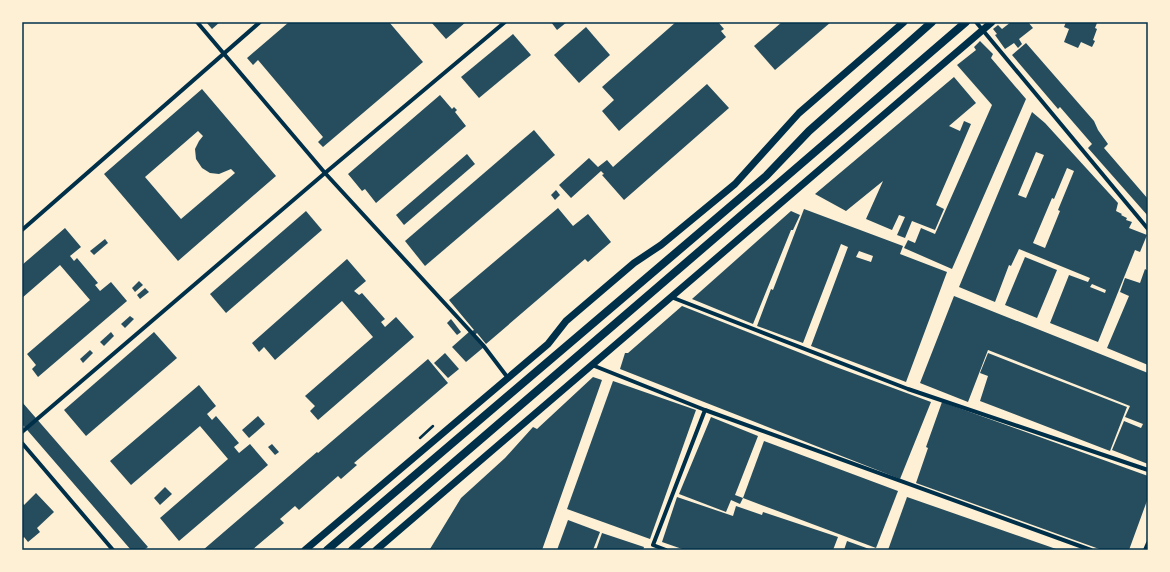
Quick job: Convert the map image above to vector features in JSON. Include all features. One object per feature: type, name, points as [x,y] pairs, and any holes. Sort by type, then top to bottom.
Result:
[{"type":"main road","points":[[327,550],[766,176],[809,130],[932,22]]},
{"type":"main road","points":[[352,550],[962,23]]},
{"type":"street","points":[[197,22],[325,173],[483,345],[508,378]]},
{"type":"street","points":[[22,230],[260,22]]},
{"type":"street","points":[[22,432],[325,173],[505,22]]},
{"type":"street","points":[[305,550],[548,344],[566,321],[634,263],[661,246],[735,184],[799,113],[904,22]]},
{"type":"street","points":[[976,22],[1148,229]]},
{"type":"street","points":[[376,550],[992,22]]},
{"type":"street","points":[[671,297],[908,389],[1148,470]]},
{"type":"street","points":[[592,365],[705,410],[1091,550]]},
{"type":"street","points":[[666,550],[653,545],[705,410]]},
{"type":"street","points":[[22,443],[113,550]]},
{"type":"street","points":[[1145,550],[1148,543]]},
{"type":"building","points":[[206,22],[220,22],[212,29]]},
{"type":"building","points":[[289,22],[389,22],[423,62],[323,147],[318,142],[323,137],[258,60],[253,65],[247,58]]},
{"type":"building","points":[[431,22],[466,22],[446,39]]},
{"type":"building","points":[[551,22],[567,22],[557,30]]},
{"type":"building","points":[[676,22],[718,22],[724,29],[721,31],[726,37],[619,131],[602,111],[614,100],[602,87]]},
{"type":"building","points":[[782,22],[831,22],[775,70],[754,46]]},
{"type":"building","points":[[1011,22],[1028,22],[1033,28],[1019,39],[1022,44],[1018,48],[1014,43],[1005,49],[995,35],[997,34],[993,29],[998,25],[1002,29]]},
{"type":"building","points":[[1066,22],[1097,23],[1095,28],[1097,29],[1093,40],[1095,41],[1092,47],[1081,42],[1078,48],[1064,42],[1069,29],[1064,27]]},
{"type":"building","points":[[586,27],[610,55],[579,83],[554,55]]},
{"type":"building","points":[[513,34],[531,55],[479,98],[461,77]]},
{"type":"building","points":[[980,41],[993,54],[991,58],[1026,99],[952,269],[904,248],[908,240],[915,243],[921,228],[935,234],[992,105],[957,65],[976,50],[974,47]]},
{"type":"building","points":[[1026,43],[1094,121],[1098,130],[1108,144],[1104,148],[1148,199],[1148,216],[1088,148],[1092,144],[1060,107],[1058,109],[1012,55]]},
{"type":"building","points":[[954,77],[976,103],[949,126],[960,131],[964,121],[971,124],[936,205],[944,209],[935,230],[912,221],[905,238],[897,235],[905,217],[899,215],[892,230],[866,219],[883,181],[846,211],[815,194]]},
{"type":"building","points":[[707,84],[729,108],[624,200],[602,175],[604,174],[601,171],[571,198],[559,185],[589,158],[598,167],[607,160],[613,167]]},
{"type":"building","points":[[202,89],[276,176],[178,261],[104,174]],"holes":[[[198,131],[203,136],[195,149],[196,159],[202,168],[210,173],[219,174],[231,169],[235,173],[181,219],[145,177]]]},
{"type":"building","points":[[440,95],[452,109],[454,107],[457,110],[455,112],[466,126],[376,203],[365,189],[362,191],[348,174]]},
{"type":"building","points":[[1032,112],[1045,123],[1118,203],[1116,211],[1127,218],[1126,220],[1132,222],[1129,228],[1147,235],[1140,252],[1135,250],[1098,342],[1050,323],[1069,275],[1088,282],[1090,278],[1019,249],[1011,266],[1009,265],[995,302],[959,287]],"holes":[[[1036,152],[1044,155],[1026,198],[1018,195]],[[1067,168],[1074,171],[1058,210],[1060,211],[1045,248],[1033,243],[1052,198],[1054,199]],[[1092,284],[1106,290],[1105,293],[1090,287]]]},
{"type":"building","points":[[534,130],[555,155],[425,266],[405,241]]},
{"type":"building","points":[[467,154],[475,164],[404,225],[396,215]]},
{"type":"building","points":[[556,190],[560,195],[555,200],[551,195]]},
{"type":"building","points":[[558,208],[573,226],[588,214],[611,242],[588,262],[585,259],[486,344],[477,333],[475,335],[472,331],[474,330],[449,300]]},
{"type":"building","points":[[804,209],[903,246],[900,254],[947,272],[906,382],[811,346],[848,247],[841,244],[803,343],[757,326],[771,289],[773,290]],"holes":[[[859,251],[873,256],[871,262],[856,257]]]},
{"type":"building","points":[[306,211],[322,230],[226,313],[210,294]]},
{"type":"building","points":[[791,211],[800,215],[793,230],[791,230],[753,324],[692,299]]},
{"type":"building","points":[[65,228],[81,247],[70,256],[74,261],[77,258],[98,283],[95,285],[100,291],[111,282],[127,301],[38,377],[32,369],[36,365],[27,354],[90,300],[60,265],[22,298],[22,265]]},
{"type":"building","points":[[105,239],[108,243],[94,255],[90,251]]},
{"type":"building","points":[[1025,257],[1057,270],[1037,318],[1005,305]]},
{"type":"building","points":[[347,259],[366,281],[354,291],[359,295],[362,293],[385,319],[381,322],[385,327],[396,317],[414,337],[318,420],[310,411],[315,406],[305,396],[373,337],[342,301],[275,360],[264,347],[259,352],[252,343]]},
{"type":"building","points":[[1145,269],[1148,271],[1148,365],[1107,348],[1129,296],[1120,292],[1125,278],[1140,283]]},
{"type":"building","points":[[139,281],[143,285],[135,292],[132,288]]},
{"type":"building","points":[[145,288],[149,292],[140,299],[137,295]]},
{"type":"building","points":[[954,296],[1148,373],[1148,464],[1112,450],[1124,421],[1141,428],[1143,424],[1125,417],[1130,406],[988,350],[968,402],[920,383]]},
{"type":"building","points":[[682,306],[836,367],[931,402],[900,479],[620,369],[625,353],[628,353]]},
{"type":"building","points":[[130,316],[134,319],[125,328],[121,324]]},
{"type":"building","points":[[451,319],[461,332],[457,335],[447,323]]},
{"type":"building","points":[[470,331],[484,347],[466,362],[452,347]]},
{"type":"building","points":[[111,332],[114,336],[104,346],[100,342]]},
{"type":"building","points":[[154,332],[177,358],[86,436],[64,410]]},
{"type":"building","points":[[90,350],[93,353],[83,363],[80,359]]},
{"type":"building","points":[[445,353],[459,369],[448,378],[434,363]]},
{"type":"building","points":[[988,353],[1127,407],[1110,451],[980,401],[988,376],[980,373]]},
{"type":"building","points":[[428,359],[448,383],[354,463],[357,465],[341,479],[338,476],[299,510],[295,506],[280,519],[284,523],[252,550],[203,550],[317,452],[318,453]]},
{"type":"building","points":[[593,377],[602,380],[542,550],[430,549],[461,498],[505,458],[533,427],[537,429]]},
{"type":"building","points":[[613,381],[696,410],[650,539],[567,509]]},
{"type":"building","points":[[199,385],[216,406],[207,414],[212,420],[216,416],[239,443],[234,447],[239,453],[250,444],[268,465],[179,541],[160,518],[228,459],[200,426],[131,485],[110,461]]},
{"type":"building","points":[[22,402],[148,547],[145,549],[146,550],[131,550],[22,424]]},
{"type":"building","points":[[942,402],[1148,476],[1148,498],[1129,550],[1102,550],[916,483],[928,448],[926,447]]},
{"type":"building","points":[[258,416],[265,424],[249,438],[242,430]]},
{"type":"building","points":[[711,417],[758,436],[735,495],[743,498],[740,504],[731,500],[726,512],[679,494]]},
{"type":"building","points":[[764,441],[898,491],[876,548],[743,498]]},
{"type":"building","points":[[272,444],[279,452],[275,455],[268,447]]},
{"type":"building","points":[[165,487],[172,494],[160,505],[154,498]]},
{"type":"building","points":[[36,493],[54,512],[37,528],[40,532],[28,542],[24,537],[22,539],[22,502],[24,505]]},
{"type":"building","points":[[677,497],[733,516],[736,506],[762,515],[763,512],[838,537],[833,550],[685,550],[662,542]]},
{"type":"building","points":[[907,497],[1059,550],[888,550]]},
{"type":"building","points":[[568,520],[600,532],[593,550],[557,550]]},
{"type":"building","points":[[602,533],[644,547],[643,550],[596,550]]},
{"type":"building","points":[[847,541],[872,550],[844,550]]}]
